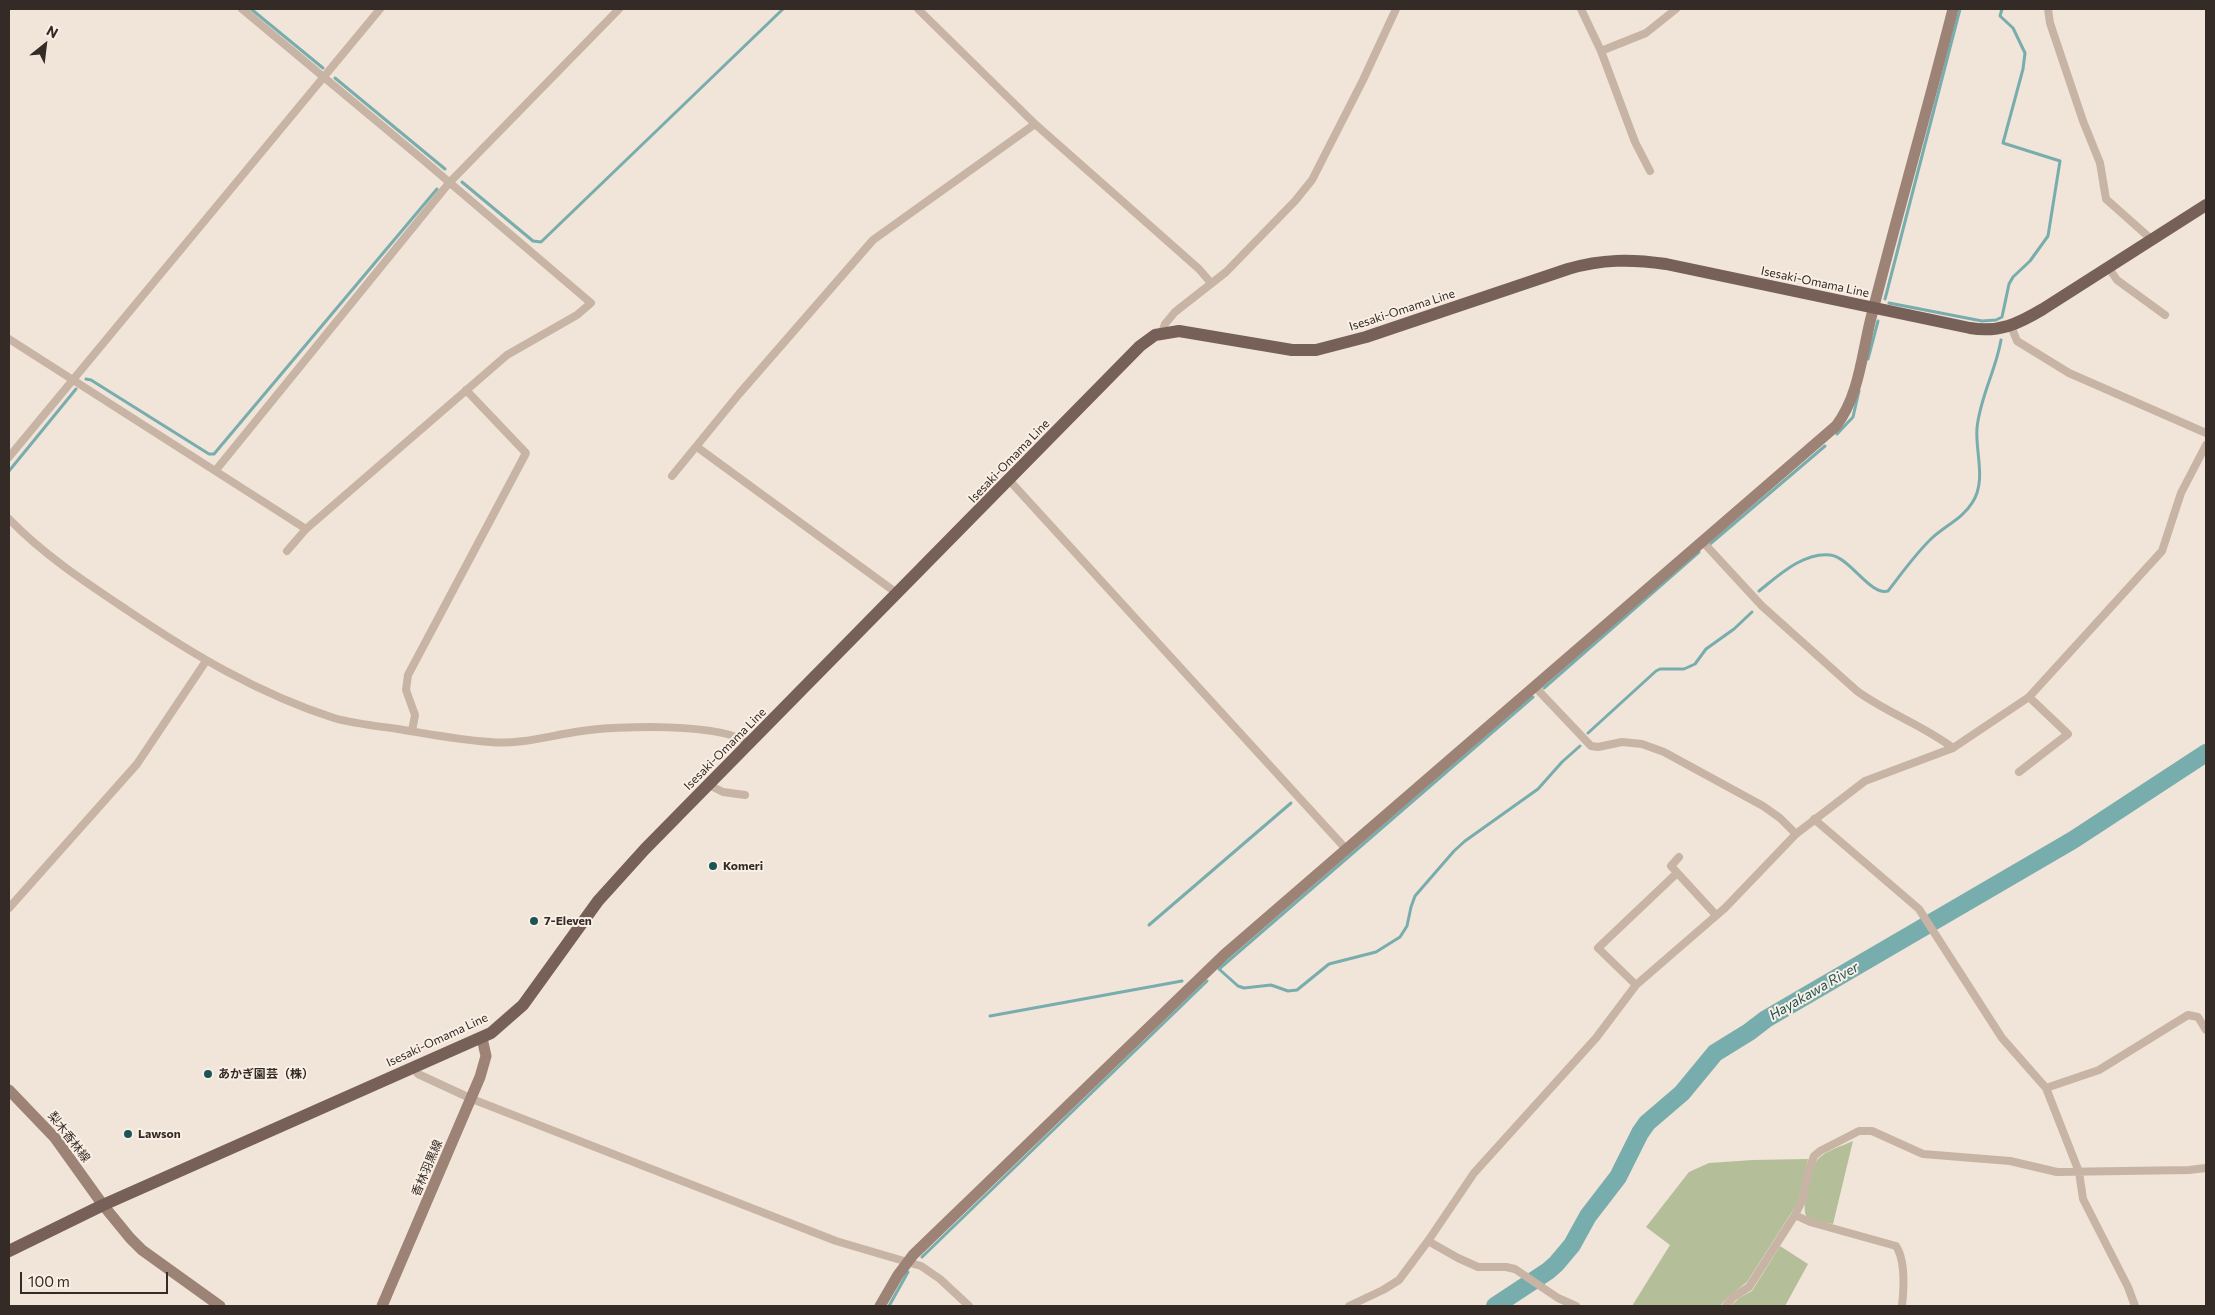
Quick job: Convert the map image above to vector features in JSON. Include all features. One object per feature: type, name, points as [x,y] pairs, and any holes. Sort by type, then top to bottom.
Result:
[{"type":"main road","name":"Isesaki-Omama Line","points":[[9,1251],[103,1205],[412,1067],[482,1038],[501,1026],[523,1005],[598,901],[621,874],[1140,346],[1155,335],[1171,331],[1192,332],[1292,350],[1316,350],[1366,337],[1568,269],[1595,262],[1620,259],[1666,264],[1980,330],[1999,329],[2010,326],[2043,309],[2206,205]]},
{"type":"street","points":[[242,9],[591,303],[577,315],[507,355],[306,529],[287,552]]},
{"type":"street","points":[[9,457],[380,9]]},
{"type":"street","points":[[216,470],[449,183],[619,9]]},
{"type":"street","points":[[918,9],[1035,124],[1199,269],[1211,283]]},
{"type":"street","points":[[1162,333],[1165,324],[1176,312],[1226,272],[1295,201],[1312,180],[1363,80],[1396,9]]},
{"type":"street","points":[[1581,9],[1601,51],[1635,142],[1650,171]]},
{"type":"street","points":[[1601,51],[1646,33],[1676,9]]},
{"type":"street","points":[[880,1306],[908,1260],[1207,970],[1826,435],[1842,417],[1854,391],[1953,9]]},
{"type":"street","points":[[2048,9],[2050,23],[2083,122],[2100,163],[2106,199],[2152,239]]},
{"type":"street","points":[[672,476],[746,386],[873,240],[1035,124]]},
{"type":"street","points":[[2108,267],[2117,280],[2165,315]]},
{"type":"street","points":[[2010,326],[2017,341],[2069,373],[2206,433]]},
{"type":"street","points":[[9,339],[306,529]]},
{"type":"street","points":[[412,731],[415,715],[406,690],[408,675],[526,453],[466,390]]},
{"type":"street","points":[[1349,1306],[1392,1286],[1399,1280],[1474,1173],[1596,1038],[1636,985],[1716,915],[1796,834],[1865,781],[1953,748],[2028,698],[2162,551],[2181,493],[2206,445]]},
{"type":"street","points":[[697,447],[898,594]]},
{"type":"street","points":[[1009,480],[1346,849]]},
{"type":"street","points":[[9,519],[67,570],[206,661],[274,695],[334,718],[478,742],[511,743],[602,728],[681,729],[735,736],[749,744]]},
{"type":"street","points":[[1702,542],[1762,606],[1857,691],[1871,701],[1942,739],[1953,748]]},
{"type":"street","points":[[9,908],[138,764],[206,661]]},
{"type":"street","points":[[1535,687],[1591,746],[1598,747],[1622,742],[1642,744],[1664,752],[1762,806],[1780,818],[1796,834]]},
{"type":"street","points":[[2019,772],[2025,765],[2068,734],[2028,698]]},
{"type":"street","points":[[709,785],[723,792],[745,795]]},
{"type":"street","points":[[1814,819],[1910,900],[1924,917],[2002,1038],[2046,1088],[2079,1172],[2083,1199],[2128,1287],[2135,1306]]},
{"type":"street","points":[[1679,857],[1670,866],[1716,915]]},
{"type":"street","points":[[1636,985],[1598,948],[1677,873]]},
{"type":"street","points":[[2046,1088],[2099,1070],[2188,1015],[2198,1017],[2206,1030]]},
{"type":"street","name":"香林羽黒線","points":[[382,1306],[472,1099],[484,1066],[486,1050],[482,1038]]},
{"type":"street","points":[[412,1067],[418,1074],[472,1099],[836,1240],[908,1260],[932,1272],[969,1306]]},
{"type":"street","name":"梨木香林線","points":[[9,1090],[55,1138],[117,1225],[142,1250],[220,1306]]},
{"type":"street","points":[[1726,1306],[1733,1297],[1749,1287],[1795,1215],[1803,1199],[1808,1172],[1816,1153],[1864,1130],[1878,1133],[1923,1154],[2010,1162],[2057,1172],[2206,1168]]},
{"type":"street","points":[[1795,1215],[1810,1222],[1886,1241],[1896,1246],[1899,1250],[1904,1282],[1902,1306]]},
{"type":"street","points":[[1428,1241],[1478,1267],[1506,1267],[1519,1271],[1558,1298],[1576,1306]]},
{"type":"green space","points":[[1853,1141],[1833,1224],[1809,1219],[1805,1213],[1805,1206],[1815,1163],[1826,1153]]},
{"type":"green space","points":[[1808,1159],[1799,1200],[1795,1207],[1747,1282],[1720,1306],[1632,1306],[1670,1245],[1646,1227],[1689,1172],[1709,1163]]},
{"type":"green space","points":[[1780,1246],[1808,1264],[1785,1306],[1731,1306],[1739,1298],[1752,1291]]},
{"type":"waterway","points":[[251,9],[323,68]]},
{"type":"waterway","points":[[462,182],[533,241],[541,242],[783,9]]},
{"type":"waterway","points":[[1885,299],[1960,9]]},
{"type":"waterway","points":[[1889,303],[1982,321],[1996,320],[2002,317],[2009,284],[2013,277],[2030,261],[2048,236],[2060,161],[2003,143],[2023,69],[2025,53],[2013,28],[2000,16],[2002,9]]},
{"type":"waterway","points":[[335,78],[445,169]]},
{"type":"waterway","points":[[86,379],[91,380],[209,454],[214,454],[437,189]]},
{"type":"waterway","points":[[1868,359],[1878,321]]},
{"type":"waterway","points":[[1759,591],[1792,566],[1810,557],[1820,555],[1837,557],[1874,588],[1888,591],[1926,544],[1964,513],[1972,503],[1979,485],[1977,428],[2001,340]]},
{"type":"waterway","points":[[9,471],[76,389]]},
{"type":"waterway","points":[[1837,434],[1853,417],[1859,391]]},
{"type":"waterway","points":[[1710,544],[1825,446]]},
{"type":"waterway","points":[[1544,688],[1699,552]]},
{"type":"waterway","points":[[1588,733],[1656,671],[1660,669],[1684,669],[1695,664],[1706,649],[1734,629],[1752,612]]},
{"type":"waterway","points":[[1533,697],[1219,969],[1238,986],[1244,988],[1271,985],[1288,991],[1297,990],[1329,964],[1376,952],[1400,937],[1407,926],[1415,896],[1454,851],[1465,841],[1538,789],[1562,762],[1580,746]]},
{"type":"waterway","name":"Hayakawa River","points":[[1495,1306],[1556,1264],[1572,1245],[1588,1216],[1618,1177],[1647,1123],[1682,1093],[1715,1053],[1766,1019],[2073,840],[2206,753]]},
{"type":"waterway","points":[[1149,925],[1291,803]]},
{"type":"waterway","points":[[990,1016],[1182,981]]},
{"type":"waterway","points":[[922,1257],[1207,981]]},
{"type":"waterway","points":[[889,1306],[908,1272]]},
{"type":"place","name":"Komeri","points":[[713,866]]},
{"type":"place","name":"7-Eleven","points":[[534,921]]},
{"type":"place","name":"あかぎ園芸（株）","points":[[208,1074]]},
{"type":"place","name":"Lawson","points":[[128,1134]]}]
